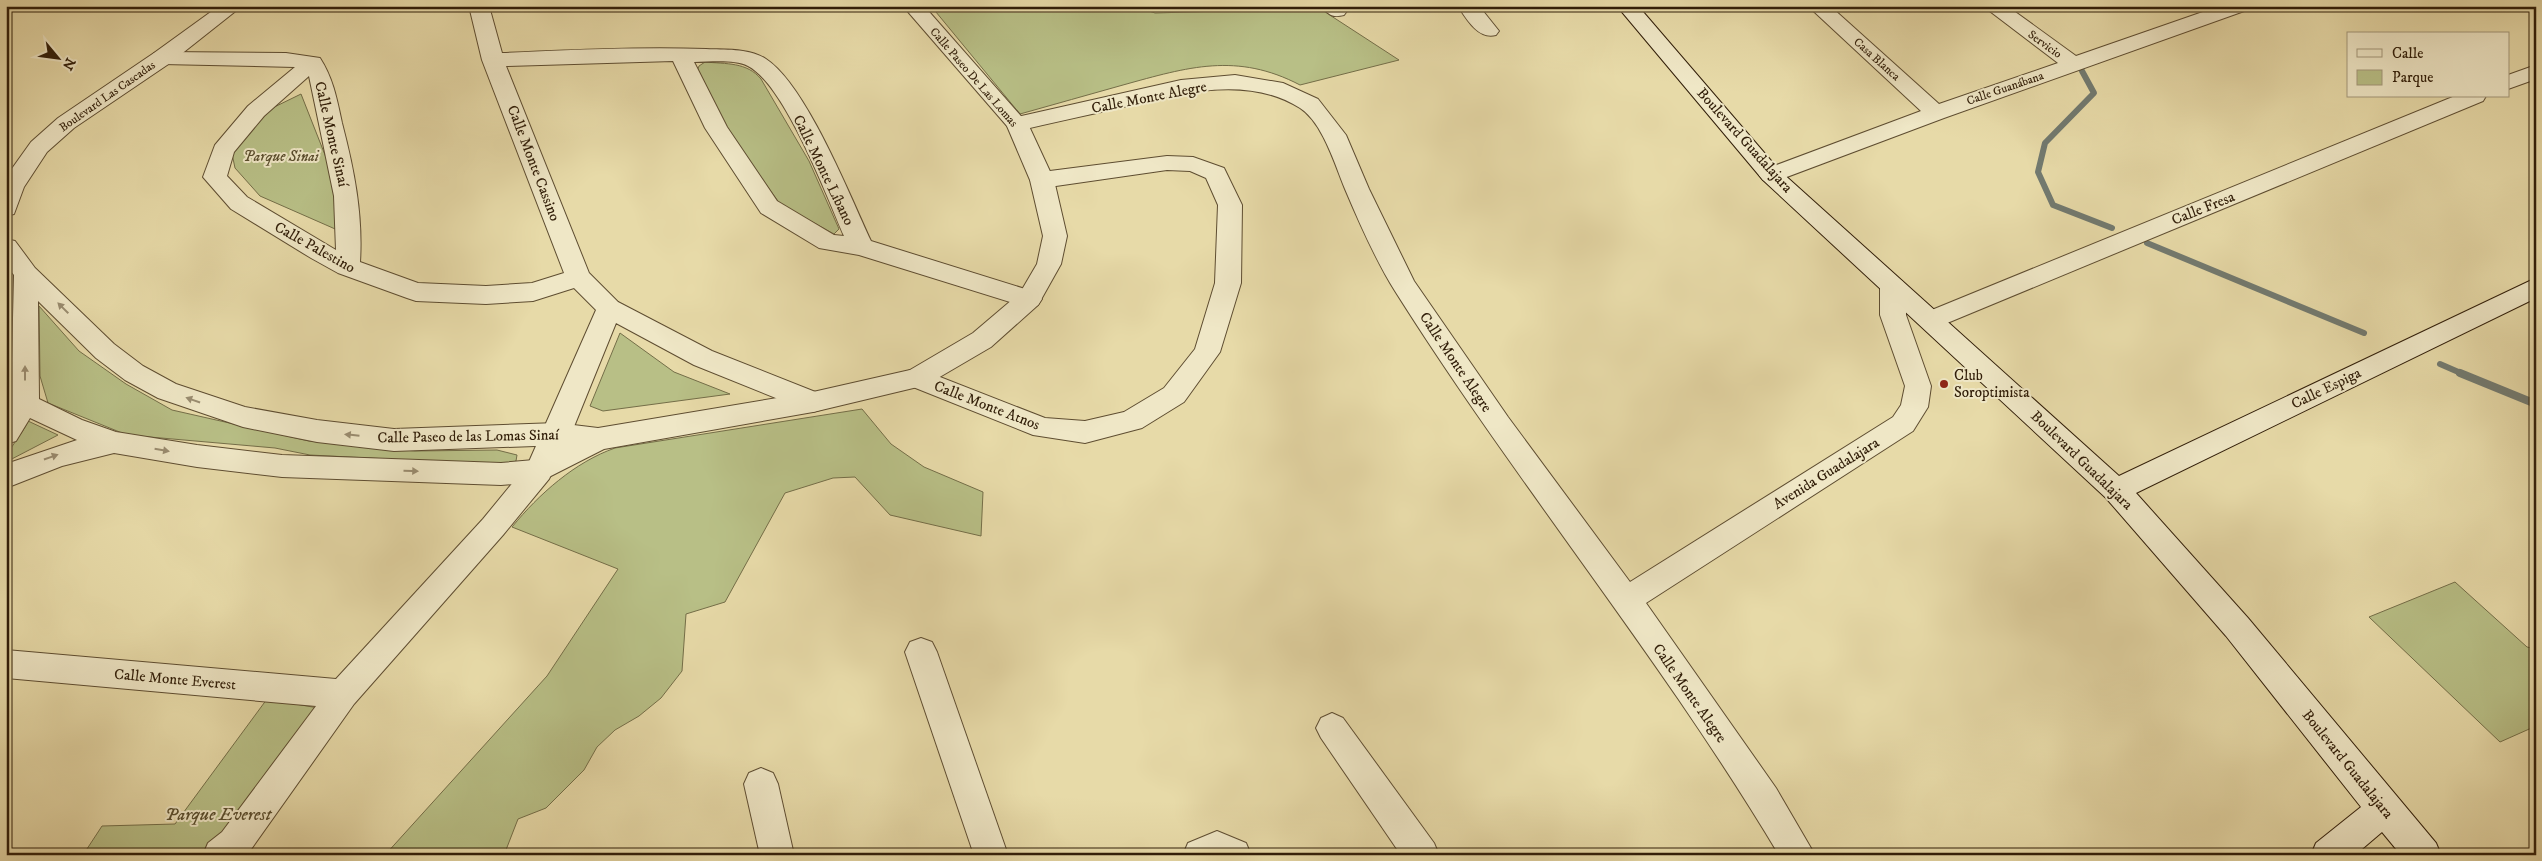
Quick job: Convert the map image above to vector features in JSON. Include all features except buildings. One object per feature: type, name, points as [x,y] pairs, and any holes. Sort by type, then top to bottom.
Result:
[{"type":"street","name":"Boulevard Las Cascadas","points":[[6,208],[12,186],[39,146],[66,122],[162,58],[232,6]]},
{"type":"street","name":"Calle Monte Cassino","points":[[479,6],[493,60],[578,277],[609,308],[703,358],[813,402]]},
{"type":"street","name":"Calle Paseo De Las Lomas","points":[[913,6],[1017,124],[1042,180]]},
{"type":"street","points":[[1468,6],[1489,31]]},
{"type":"street","name":"Boulevard Guadalajara","points":[[1627,6],[1771,174],[2116,490],[2237,627],[2384,809],[2424,855]]},
{"type":"street","name":"Casa Blanca","points":[[1818,6],[1936,113]]},
{"type":"street","name":"Servicio","points":[[1993,6],[2073,64]]},
{"type":"street","name":"Calle Guanábana","points":[[1771,174],[1936,113],[2240,6]]},
{"type":"street","name":"Calle Monte Líbano","points":[[493,60],[680,54],[740,57],[758,63],[770,74],[801,119],[861,247]]},
{"type":"street","name":"Calle Monte Líbano","points":[[680,54],[716,128],[769,207],[828,242],[861,247],[1029,299]]},
{"type":"street","name":"Calle Monte Sinaí","points":[[162,58],[286,59],[312,63],[321,78],[348,200],[351,239],[347,267]]},
{"type":"street","name":"Calle Palestino","points":[[312,63],[256,111],[223,150],[215,177],[239,203],[347,267],[416,292],[486,295],[533,292],[578,277]]},
{"type":"street","points":[[2510,82],[2536,71]]},
{"type":"street","name":"Calle Monte Alegre","points":[[1017,124],[1181,87],[1235,82],[1274,88],[1310,104],[1338,140],[1357,189],[1403,284],[1498,424],[1626,600],[1764,799],[1798,855]]},
{"type":"street","name":"Calle Fresa","points":[[1931,320],[2470,98]]},
{"type":"street","name":"Calle Monte Atnos","points":[[917,378],[1043,428],[1085,432],[1132,420],[1174,395],[1207,352],[1228,283],[1230,205],[1216,173],[1193,164],[1167,163],[1042,180]]},
{"type":"street","name":"Calle Paseo de las Lomas Sinaí","points":[[26,274],[104,351],[134,373],[167,391],[244,417],[318,431],[394,440],[557,434],[598,439],[813,402],[917,378],[982,340],[1029,299],[1049,264],[1055,236],[1042,180]]},
{"type":"street","points":[[6,247],[26,274],[25,404],[6,434]]},
{"type":"street","name":"Avenida Guadalajara","points":[[1626,600],[1903,424],[1914,407],[1918,386],[1893,315],[1893,286]]},
{"type":"street","name":"Calle Espiga","points":[[2116,490],[2536,287]]},
{"type":"street","points":[[220,855],[234,844],[343,694],[493,527],[539,471],[557,434],[609,308]]},
{"type":"street","name":"Calle Paseo de las Lomas Sinaí","points":[[25,404],[72,427],[114,442],[197,456],[282,466],[500,474],[539,471],[598,439]]},
{"type":"street","name":"Calle Paseo de las Lomas Sinaí","points":[[6,477],[34,463],[70,450],[114,442]]},
{"type":"street","points":[[920,652],[991,855]]},
{"type":"street","name":"Calle Monte Everest","points":[[6,664],[343,694]]},
{"type":"street","points":[[1332,728],[1422,855]]},
{"type":"street","points":[[762,784],[777,855]]},
{"type":"street","points":[[2328,855],[2384,809]]},
{"type":"street","points":[[1200,855],[1217,848],[1234,855]]},
{"type":"green space","points":[[931,6],[1134,6],[1155,13],[1319,8],[1399,60],[1300,85],[1277,75],[1255,69],[1233,66],[1191,68],[1147,78],[1020,114]]},
{"type":"green space","points":[[705,62],[743,67],[755,73],[761,79],[809,161],[839,229],[834,234],[780,204],[724,126],[697,71],[699,66]]},
{"type":"green space","name":"Parque Sinai","points":[[301,94],[327,160],[342,232],[260,196],[235,168],[231,149],[260,114]]},
{"type":"green space","points":[[6,284],[14,334],[15,370],[11,404],[6,418]]},
{"type":"green space","points":[[39,306],[79,351],[126,384],[172,410],[309,441],[415,451],[497,450],[517,455],[516,461],[506,465],[310,455],[275,448],[127,435],[48,403],[40,376]]},
{"type":"green space","points":[[620,333],[674,372],[730,394],[603,411],[590,406]]},
{"type":"green space","points":[[862,409],[891,444],[924,467],[983,492],[981,536],[890,515],[855,477],[833,478],[785,493],[725,602],[686,614],[682,671],[661,698],[639,716],[615,730],[597,747],[584,770],[546,808],[518,819],[504,855],[385,855],[547,676],[618,569],[512,527],[546,491],[572,470],[615,448]]},
{"type":"green space","points":[[28,421],[58,435],[6,462],[9,452]]},
{"type":"green space","points":[[2455,582],[2527,647],[2536,649],[2536,726],[2500,742],[2369,617]]},
{"type":"green space","name":"Parque Everest","points":[[267,699],[324,709],[235,838],[200,855],[83,855],[102,826],[175,824]]},
{"type":"waterway","points":[[2082,71],[2094,93],[2045,143],[2038,172],[2053,205],[2112,228]]},
{"type":"waterway","points":[[2147,243],[2364,333]]},
{"type":"waterway","points":[[2440,364],[2463,374]]},
{"type":"waterway","points":[[2460,373],[2536,404]]},
{"type":"place","name":"Club Soroptimista","points":[[1944,384]]}]
